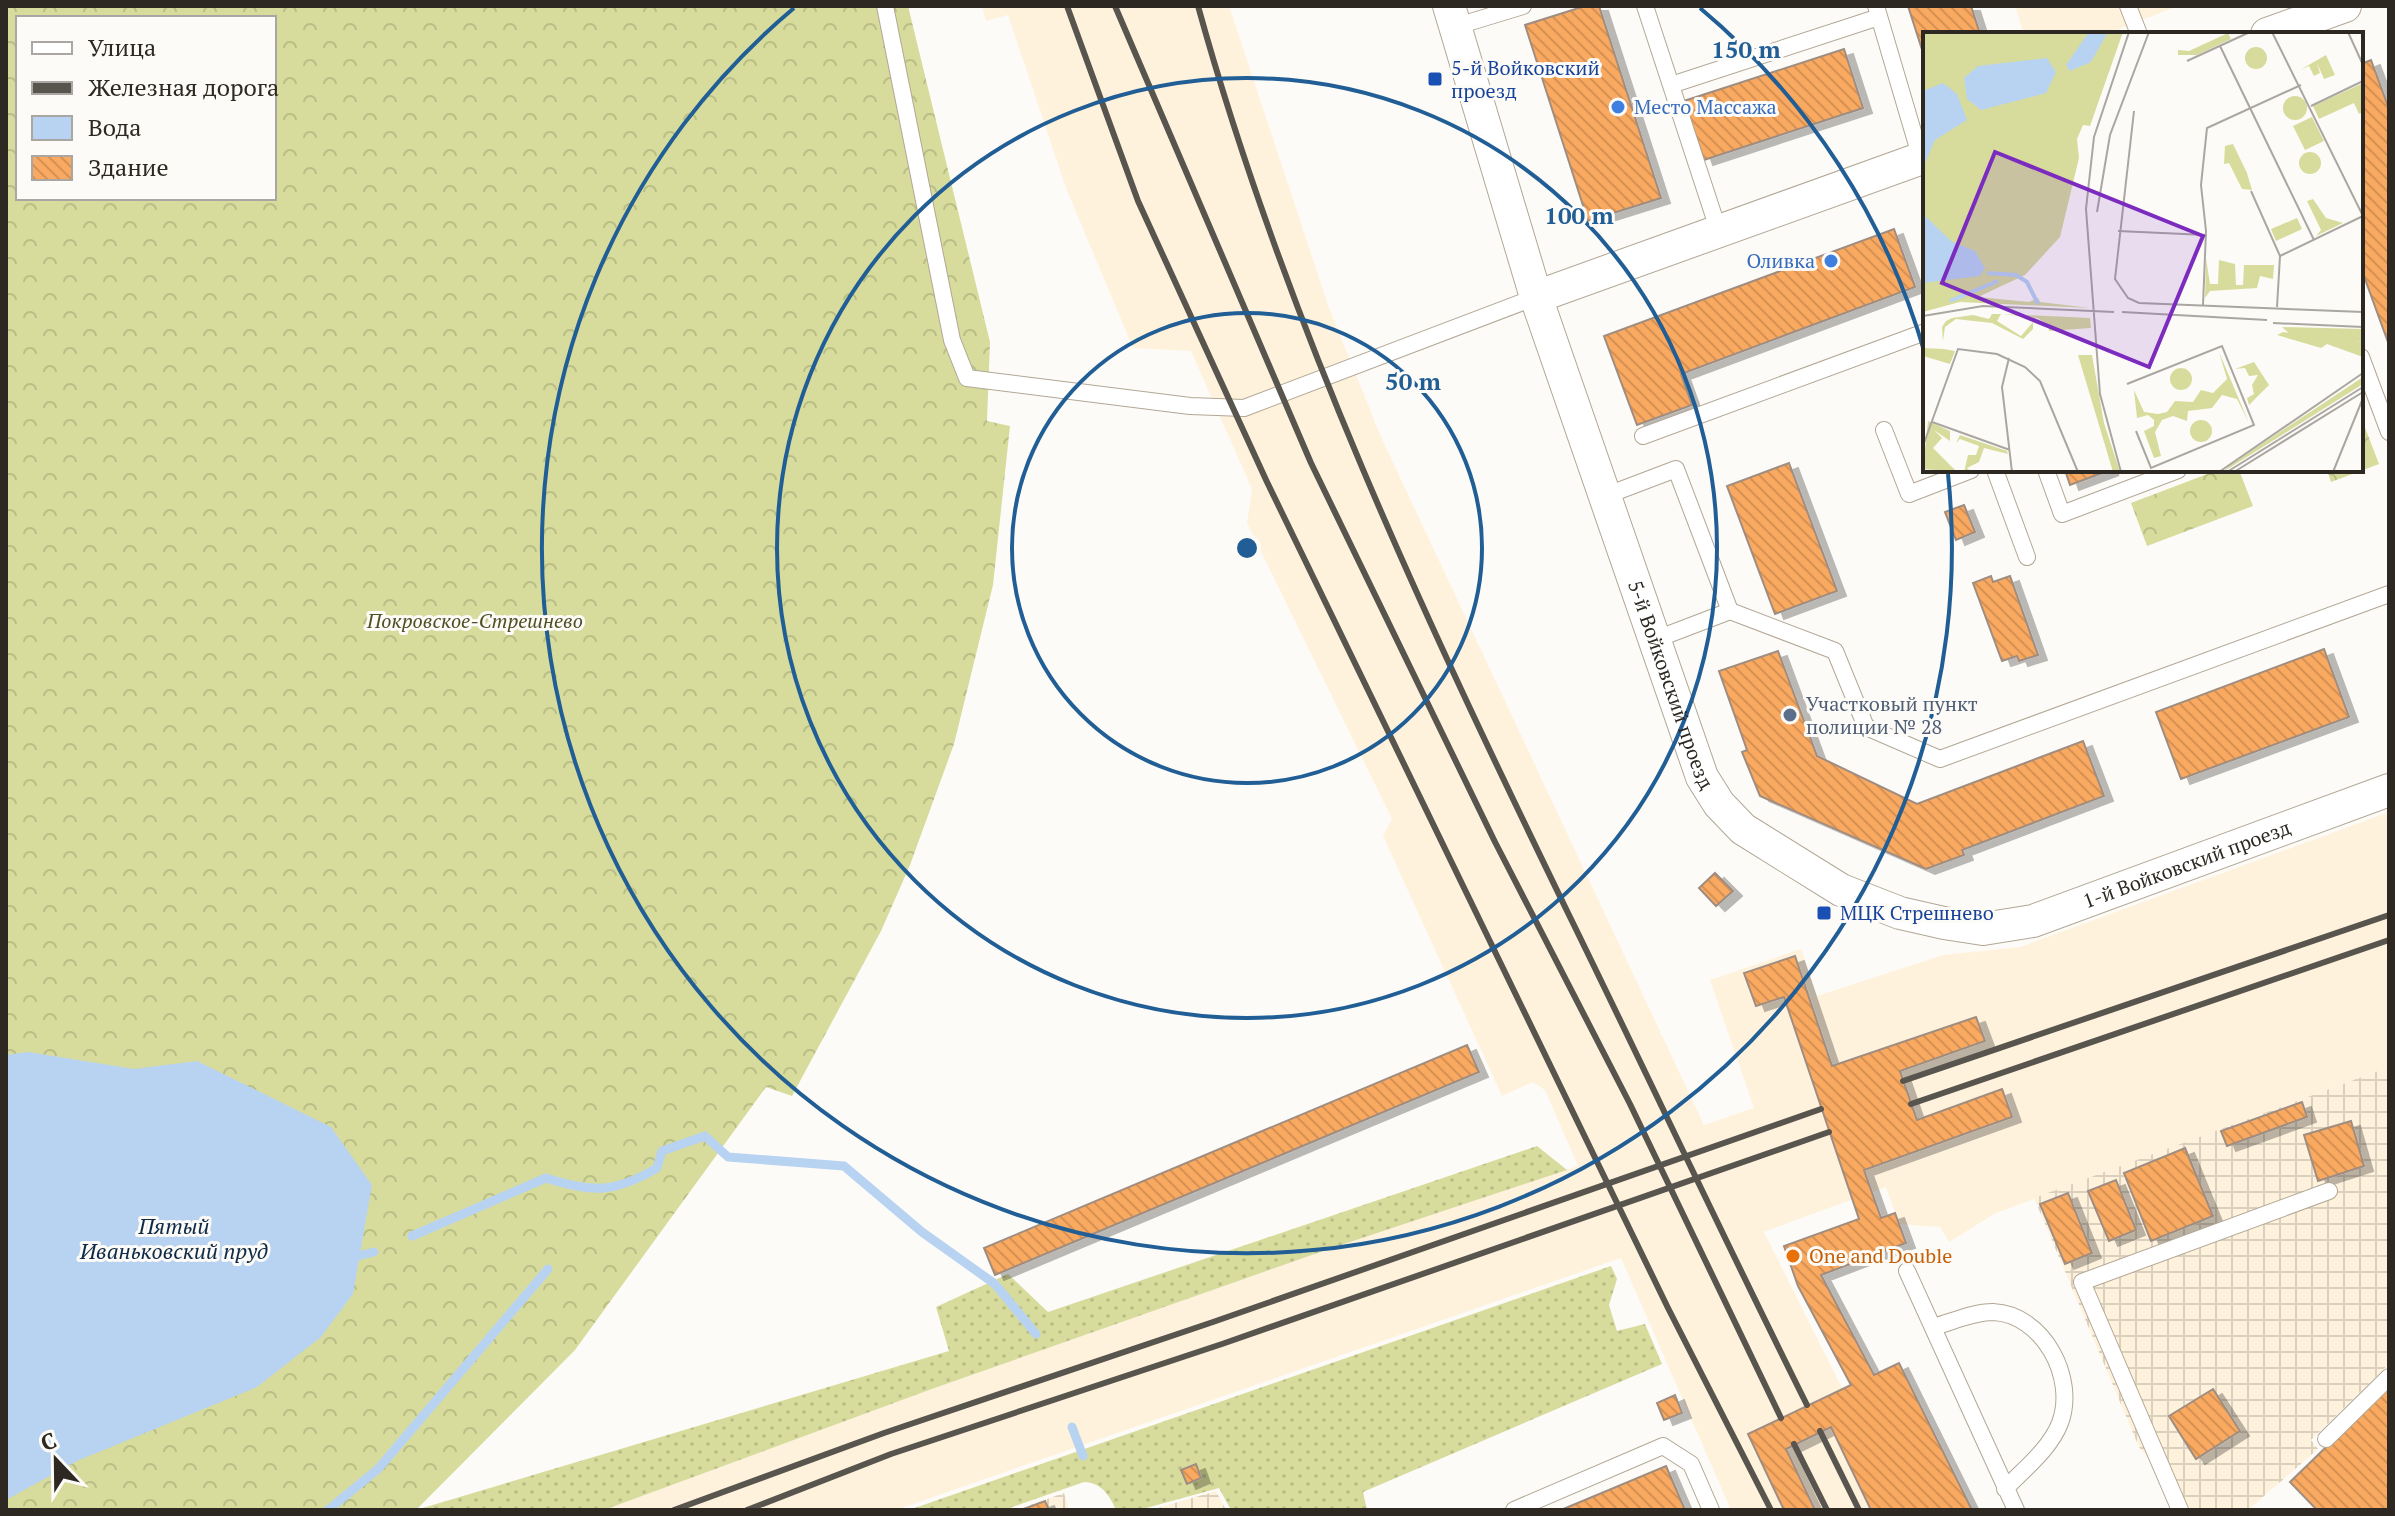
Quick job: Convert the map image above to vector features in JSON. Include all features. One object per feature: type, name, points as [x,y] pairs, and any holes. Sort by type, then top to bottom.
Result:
[{"type":"street","points":[[2273,32],[2345,6]]},
{"type":"street","name":"5-й Войковский проезд","points":[[1451,17],[1536,297],[1702,777],[1719,804],[1743,829],[1841,890],[1900,913],[1983,929]]},
{"type":"street","points":[[1536,297],[1923,162]]},
{"type":"street","name":"1-й Войковский проезд","points":[[1983,929],[2033,921],[2389,790]]},
{"type":"lane","points":[[885,6],[935,263],[952,340],[967,378],[1190,406],[1244,408],[1536,297]]},
{"type":"lane","points":[[1451,17],[1523,6]]},
{"type":"lane","points":[[1645,6],[1719,232]]},
{"type":"lane","points":[[2128,6],[2138,32]]},
{"type":"lane","points":[[1671,85],[1878,12],[1923,159]]},
{"type":"lane","points":[[1643,436],[1923,333]]},
{"type":"lane","points":[[2363,362],[2389,432]]},
{"type":"lane","points":[[1884,430],[1909,494],[1966,472]]},
{"type":"lane","points":[[1605,496],[1676,469],[1730,611]]},
{"type":"lane","points":[[1996,472],[2027,557]]},
{"type":"lane","points":[[2047,472],[2062,514],[2173,472]]},
{"type":"lane","points":[[1654,640],[1730,611],[1835,651],[1866,727],[1940,759],[2389,594]]},
{"type":"lane","points":[[2180,1510],[2082,1282],[2329,1191]]},
{"type":"lane","points":[[1907,1271],[2016,1510]]},
{"type":"lane","points":[[1933,1327],[1992,1312],[2020,1319],[2044,1340],[2061,1373],[2065,1402],[2057,1429],[2005,1489]]},
{"type":"lane","points":[[2326,1439],[2389,1377]]},
{"type":"lane","points":[[1514,1510],[1663,1446],[1691,1464],[1711,1510]]},
{"type":"shaded area","points":[[982,6],[1229,6],[1329,308],[1381,437],[1704,1125],[1754,1108],[1710,980],[1801,949],[1817,996],[1943,955],[2020,947],[2389,812],[2389,1067],[1994,1214],[1949,1242],[1940,1227],[1899,1224],[1886,1187],[1764,1232],[1903,1510],[1731,1510],[1621,1258],[896,1510],[604,1510],[929,1390],[1329,1249],[1578,1166],[1545,1090],[1533,1082],[1502,1096],[1383,836],[1392,819],[1247,523],[1252,489],[1191,351],[1133,348],[1066,188],[1008,15],[986,21]]},
{"type":"shaded area","points":[[2015,6],[2178,6],[2112,32],[2023,32]]},
{"type":"shaded area","points":[[2389,1067],[2389,1364],[2311,1440],[2318,1449],[2248,1510],[2187,1510],[2139,1447],[2034,1198]]},
{"type":"shaded area","points":[[1216,1491],[1226,1510],[1151,1510]]},
{"type":"shaded area","points":[[1064,1493],[1069,1510],[1016,1510]]},
{"type":"green space","name":"Покровское-Стрешнево","points":[[6,6],[908,6],[990,342],[987,421],[1010,426],[993,585],[954,744],[910,865],[881,931],[792,1096],[766,1087],[575,1350],[416,1510],[6,1510]]},
{"type":"green space","points":[[2363,422],[2379,464],[2363,470]]},
{"type":"green space","points":[[2213,472],[2240,472],[2253,506],[2147,546],[2131,503]]},
{"type":"green space","points":[[2328,472],[2358,472],[2331,482]]},
{"type":"green space","points":[[1537,1146],[1567,1170],[1329,1249],[929,1390],[604,1510],[416,1510],[949,1351],[936,1307],[1008,1274],[1048,1312]]},
{"type":"green space","points":[[1611,1266],[1617,1279],[1609,1305],[1617,1331],[1645,1324],[1662,1364],[1363,1492],[1367,1510],[1231,1510],[1219,1488],[1139,1510],[1116,1510],[1104,1491],[1095,1484],[1084,1482],[1004,1510],[909,1510]]},
{"type":"water","name":"Пятый Иваньковский пруд","points":[[28,1052],[134,1069],[197,1061],[331,1127],[372,1185],[353,1294],[321,1337],[257,1387],[77,1461],[6,1500],[6,1055]]},
{"type":"building","points":[[1585,6],[1599,6],[1661,198],[1588,221],[1525,25]]},
{"type":"building","points":[[1908,6],[1971,6],[1979,32],[1923,32],[1923,53]]},
{"type":"building","points":[[1844,49],[1863,108],[1704,160],[1684,101]]},
{"type":"building","points":[[2371,60],[2389,109],[2389,345],[2363,274],[2363,63]]},
{"type":"building","points":[[1894,229],[1915,287],[1681,374],[1692,405],[1637,425],[1604,336]]},
{"type":"building","points":[[1789,463],[1837,591],[1775,614],[1727,486]]},
{"type":"building","points":[[2066,472],[2105,472],[2070,485]]},
{"type":"building","points":[[1964,505],[1975,532],[1956,540],[1945,512]]},
{"type":"building","points":[[1991,576],[1993,582],[2010,576],[2038,655],[2019,661],[2017,656],[2002,661],[1973,583]]},
{"type":"building","points":[[2324,649],[2349,717],[2181,779],[2156,712]]},
{"type":"building","points":[[1778,651],[1817,756],[1917,804],[2083,741],[2104,796],[1962,850],[1964,855],[1926,869],[1760,796],[1742,752],[1747,750],[1719,671]]},
{"type":"building","points":[[1715,873],[1733,891],[1716,906],[1699,888]]},
{"type":"building","points":[[1795,956],[1832,1066],[1976,1017],[1985,1041],[1900,1071],[1917,1120],[2002,1089],[2012,1117],[1864,1170],[1881,1218],[1895,1213],[1906,1243],[1821,1275],[1874,1375],[1899,1363],[1972,1510],[1871,1510],[1831,1427],[1786,1449],[1815,1510],[1784,1510],[1748,1434],[1851,1385],[1798,1286],[1784,1246],[1859,1219],[1784,997],[1756,1006],[1744,973]]},
{"type":"building","points":[[1467,1045],[1479,1072],[995,1275],[984,1248]]},
{"type":"building","points":[[2302,1102],[2307,1117],[2227,1146],[2221,1131]]},
{"type":"building","points":[[2351,1121],[2364,1166],[2318,1181],[2304,1135]]},
{"type":"building","points":[[2185,1148],[2213,1216],[2151,1241],[2124,1173]]},
{"type":"building","points":[[2116,1180],[2136,1230],[2109,1241],[2088,1191]]},
{"type":"building","points":[[2068,1193],[2092,1253],[2065,1264],[2040,1204]]},
{"type":"building","points":[[2389,1386],[2389,1510],[2317,1510],[2290,1482]]},
{"type":"building","points":[[2213,1389],[2240,1431],[2196,1459],[2169,1416]]},
{"type":"building","points":[[1675,1395],[1682,1413],[1664,1420],[1657,1403]]},
{"type":"building","points":[[1196,1464],[1201,1478],[1187,1484],[1181,1470]]},
{"type":"building","points":[[1666,1466],[1685,1510],[1561,1510]]},
{"type":"building","points":[[1045,1501],[1049,1510],[1021,1510]]},
{"type":"waterway","points":[[412,1236],[546,1178],[590,1188],[628,1182],[657,1168],[662,1151],[705,1136],[728,1157],[844,1166],[922,1232],[995,1284],[1036,1334]]},
{"type":"waterway","points":[[346,1259],[374,1252]]},
{"type":"waterway","points":[[328,1510],[378,1469],[548,1269]]},
{"type":"waterway","points":[[1072,1427],[1083,1456]]},
{"type":"railway","points":[[1067,6],[1138,201],[1267,482],[1668,1308],[1771,1510]]},
{"type":"railway","points":[[1115,6],[1311,463],[1495,842],[1630,1104],[1781,1418]]},
{"type":"railway","points":[[1198,6],[1273,240],[1362,468],[1463,693],[1807,1405]]},
{"type":"railway","points":[[1903,1081],[2389,915]]},
{"type":"railway","points":[[1911,1104],[2389,940]]},
{"type":"railway","points":[[674,1510],[884,1433],[1213,1322],[1821,1109]]},
{"type":"railway","points":[[747,1510],[891,1454],[1222,1344],[1829,1132]]},
{"type":"railway","points":[[1820,1431],[1859,1510]]},
{"type":"railway","points":[[1794,1444],[1827,1510]]},
{"type":"place","name":"5-й Войковский проезд","points":[[1435,79]]},
{"type":"place","name":"Место Массажа","points":[[1618,107]]},
{"type":"place","name":"Оливка","points":[[1831,261]]},
{"type":"place","name":"Участковый пункт полиции № 28","points":[[1790,715]]},
{"type":"place","name":"МЦК Стрешнево","points":[[1824,913]]},
{"type":"place","name":"One and Double","points":[[1793,1256]]}]
